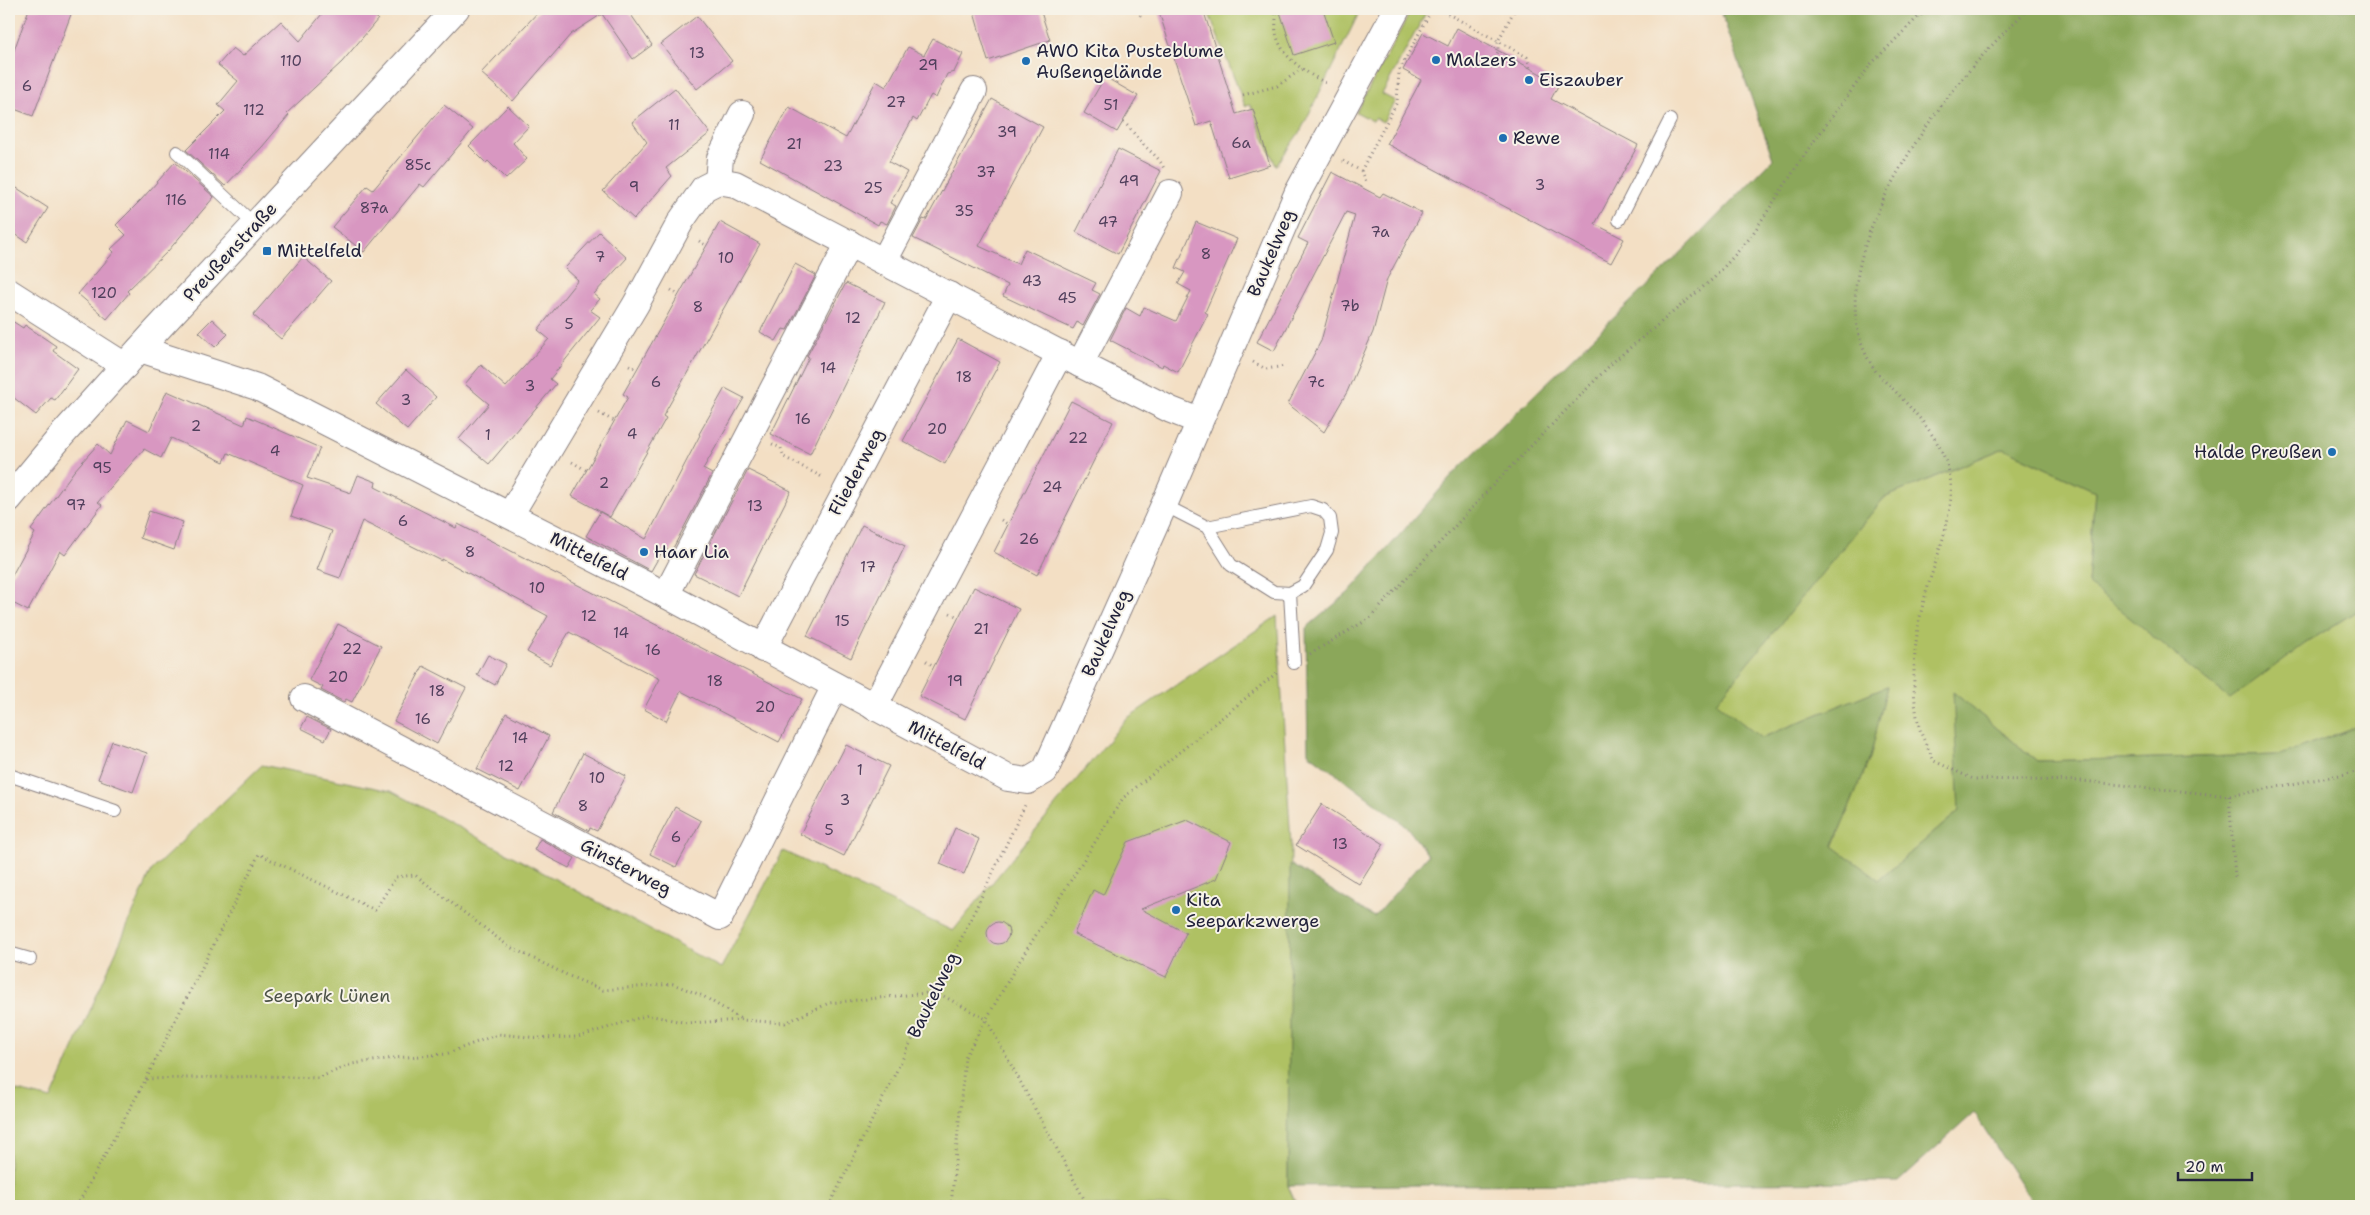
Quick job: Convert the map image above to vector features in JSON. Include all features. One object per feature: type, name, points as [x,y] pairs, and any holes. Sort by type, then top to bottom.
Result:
[{"type":"street","name":"Preußenstraße","points":[[9,499],[62,435],[132,358],[456,9]]},
{"type":"street","name":"Baukelweg","points":[[1028,781],[1045,771],[1164,505],[1297,194],[1397,9]]},
{"type":"street","points":[[884,261],[974,90]]},
{"type":"street","points":[[718,181],[720,158],[742,114]]},
{"type":"street","points":[[510,516],[636,304],[681,221],[704,188],[718,181],[735,184],[1070,359],[1171,410],[1199,421]]},
{"type":"street","points":[[874,707],[1070,359],[1170,193]]},
{"type":"street","points":[[666,595],[849,243]]},
{"type":"street","name":"Mittelfeld","points":[[9,292],[132,358],[257,387],[666,595],[763,649],[1008,778],[1028,781]]},
{"type":"street","name":"Fliederweg","points":[[763,649],[949,295]]},
{"type":"street","name":"Ginsterweg","points":[[304,698],[720,917],[835,686]]},
{"type":"lane","points":[[1619,220],[1670,120]]},
{"type":"lane","points":[[177,152],[255,225]]},
{"type":"lane","points":[[1164,505],[1207,527],[1231,565],[1274,592],[1290,593],[1304,586],[1327,550],[1332,533],[1330,518],[1323,510],[1311,506],[1207,527]]},
{"type":"lane","points":[[1290,593],[1294,662]]},
{"type":"lane","points":[[9,775],[115,811]]},
{"type":"lane","points":[[9,953],[30,959]]},
{"type":"path","points":[[1140,16],[1144,9]]},
{"type":"path","points":[[1275,9],[1276,36],[1286,52],[1302,69],[1331,86]]},
{"type":"path","points":[[1361,172],[1397,102],[1399,71],[1432,9]]},
{"type":"path","points":[[1439,9],[1527,56],[1530,68]]},
{"type":"path","points":[[1491,67],[1498,52],[1498,41],[1515,9]]},
{"type":"path","points":[[951,1206],[965,1057],[1017,965],[1123,798],[1283,668],[1326,646],[1370,618],[1494,484],[1613,362],[1714,278],[1750,238],[1809,148],[1871,64],[1919,16],[1930,9]]},
{"type":"path","points":[[2028,9],[1951,93],[1916,144],[1885,196],[1862,251],[1856,292],[1856,327],[1863,349],[1874,368],[1922,419],[1946,456],[1951,496],[1941,544],[1923,606],[1914,672],[1919,727],[1934,761],[1973,779],[2083,781],[2229,796],[2361,771]]},
{"type":"path","points":[[1242,95],[1277,86],[1302,69]]},
{"type":"path","points":[[1123,122],[1158,157],[1167,177],[1170,193]]},
{"type":"path","points":[[1321,149],[1361,172],[1366,184]]},
{"type":"path","points":[[1230,350],[1266,369],[1285,366]]},
{"type":"path","points":[[766,441],[780,448],[784,457],[846,490]]},
{"type":"path","name":"Baukelweg","points":[[829,1206],[1025,808],[1028,781]]},
{"type":"path","points":[[2229,796],[2235,876]]},
{"type":"path","points":[[78,1206],[146,1079],[259,854],[375,910],[396,878],[415,875],[508,946],[569,976],[603,990],[673,984],[703,996],[742,1020]]},
{"type":"path","points":[[146,1079],[268,1076],[318,1078],[352,1064],[394,1058],[446,1054],[498,1034],[539,1038],[578,1037],[648,1015],[687,1023],[742,1020],[785,1023],[829,1003],[936,992],[986,1019],[1088,1206]]},
{"type":"path","points":[[9,1197],[27,1206]]},
{"type":"green space","points":[[1207,9],[1361,9],[1301,130],[1276,166],[1250,105],[1245,106]]},
{"type":"green space","points":[[1412,9],[1428,9],[1382,94],[1395,101],[1383,122],[1375,118],[1373,121],[1356,112]]},
{"type":"green space","points":[[1720,9],[2361,9],[2361,608],[2306,643],[2230,699],[2088,584],[2095,491],[2004,448],[1884,498],[1716,702],[1761,738],[1887,686],[1870,758],[1833,846],[1879,880],[1959,811],[1953,692],[2037,761],[2280,755],[2361,725],[2361,1206],[2035,1206],[1974,1113],[1898,1182],[1288,1186],[1290,864],[1374,917],[1428,855],[1406,826],[1308,753],[1306,628],[1348,593],[1459,468],[1692,242],[1773,159]]},
{"type":"green space","points":[[2004,448],[2095,491],[2088,584],[2306,643],[2361,608],[2361,725],[2280,755],[2037,761],[1954,693],[1959,811],[1879,880],[1833,847],[1870,758],[1887,686],[1761,738],[1715,702],[1884,498]]},
{"type":"green space","name":"Seepark Lünen","points":[[1277,616],[1291,844],[1288,1186],[1297,1206],[9,1206],[9,1089],[51,1099],[152,870],[262,765],[391,791],[721,968],[783,851],[953,931],[1126,719]]},
{"type":"building","points":[[29,9],[73,9],[33,116],[9,107],[9,64]]},
{"type":"building","points":[[326,9],[366,9],[378,19],[342,62],[287,113],[289,115],[262,147],[225,186],[186,150],[225,111],[218,105],[238,81],[218,65],[233,48],[243,56],[281,21],[300,41]]},
{"type":"building","points":[[541,9],[627,9],[652,45],[633,59],[602,14],[571,34],[513,101],[481,73]]},
{"type":"building","points":[[973,9],[1040,9],[1050,40],[988,61]]},
{"type":"building","points":[[1158,9],[1203,9],[1236,114],[1253,109],[1270,165],[1229,178],[1211,121],[1196,126]]},
{"type":"building","points":[[1279,9],[1323,9],[1334,42],[1294,55]]},
{"type":"building","points":[[697,16],[732,61],[697,89],[661,44]]},
{"type":"building","points":[[1457,28],[1559,84],[1551,99],[1638,145],[1595,224],[1624,239],[1611,263],[1387,144],[1421,80],[1403,70],[1423,33],[1448,46]]},
{"type":"building","points":[[933,39],[963,54],[954,72],[947,74],[936,98],[931,95],[917,121],[913,118],[889,162],[907,172],[890,203],[896,206],[887,224],[880,221],[878,225],[760,160],[789,107],[846,138],[876,81],[886,87],[908,47],[924,55]]},
{"type":"building","points":[[1105,77],[1138,96],[1117,132],[1084,113]]},
{"type":"building","points":[[675,88],[710,133],[666,168],[672,176],[634,219],[603,191],[647,142],[632,122]]},
{"type":"building","points":[[992,99],[1043,127],[979,246],[1018,264],[1025,249],[1096,283],[1092,290],[1100,294],[1083,326],[1077,322],[1073,329],[1003,296],[1008,285],[913,238],[923,219],[926,220]]},
{"type":"building","points":[[444,105],[473,129],[424,187],[420,184],[364,252],[332,227],[367,186],[373,190]]},
{"type":"building","points":[[508,106],[529,126],[513,143],[527,159],[506,179],[469,146]]},
{"type":"building","points":[[1118,149],[1161,171],[1118,254],[1076,232]]},
{"type":"building","points":[[175,162],[214,197],[168,251],[127,291],[129,293],[107,319],[78,294],[114,252],[111,249],[126,235],[116,225]]},
{"type":"building","points":[[1332,172],[1380,197],[1383,193],[1422,213],[1387,279],[1373,332],[1347,392],[1324,432],[1288,404],[1321,341],[1355,215],[1346,212],[1274,351],[1257,342],[1308,243],[1298,238]]},
{"type":"building","points":[[9,183],[48,208],[27,242],[9,230]]},
{"type":"building","points":[[720,222],[760,244],[663,416],[666,418],[610,517],[572,496],[628,397],[623,394]]},
{"type":"building","points":[[1196,222],[1237,239],[1205,312],[1208,314],[1178,372],[1163,364],[1162,367],[1110,340],[1126,308],[1140,316],[1144,307],[1176,321],[1191,291],[1178,284],[1185,272],[1176,268]]},
{"type":"building","points":[[599,232],[627,258],[594,294],[600,299],[590,310],[600,317],[550,379],[556,384],[489,464],[459,439],[489,404],[465,384],[481,365],[506,387],[549,339],[538,330],[578,280],[565,268]]},
{"type":"building","points":[[303,257],[331,281],[281,339],[253,315]]},
{"type":"building","points":[[795,264],[816,275],[787,330],[783,329],[776,341],[760,332]]},
{"type":"building","points":[[846,283],[885,302],[810,454],[771,434],[809,357],[807,356]]},
{"type":"building","points":[[9,319],[23,328],[25,325],[56,346],[53,351],[78,369],[55,400],[51,398],[36,415],[9,394]]},
{"type":"building","points":[[212,319],[228,334],[215,347],[199,332]]},
{"type":"building","points":[[958,339],[1000,362],[945,464],[903,441]]},
{"type":"building","points":[[406,370],[436,397],[407,430],[376,404]]},
{"type":"building","points":[[725,388],[744,398],[703,469],[712,474],[671,552],[664,548],[651,571],[586,536],[600,512],[646,539],[699,434]]},
{"type":"building","points":[[167,391],[244,425],[247,416],[320,448],[307,478],[351,493],[358,475],[376,482],[375,487],[456,528],[458,524],[802,699],[779,742],[681,691],[666,721],[644,709],[660,679],[569,632],[550,665],[527,652],[548,616],[442,559],[442,561],[362,521],[340,578],[317,570],[332,531],[291,516],[303,485],[228,453],[224,462],[171,438],[161,458],[144,449],[98,502],[102,505],[65,555],[60,551],[28,611],[9,601],[9,581],[35,533],[31,530],[74,471],[98,444],[110,455],[127,420],[149,431]]},
{"type":"building","points":[[1071,401],[1113,422],[1037,575],[994,552]]},
{"type":"building","points":[[748,470],[791,491],[738,596],[694,574]]},
{"type":"building","points":[[149,511],[183,522],[174,550],[140,538]]},
{"type":"building","points":[[862,525],[905,546],[851,658],[807,636]]},
{"type":"building","points":[[974,587],[1019,609],[965,719],[919,696]]},
{"type":"building","points":[[338,624],[381,646],[352,702],[346,699],[344,702],[321,690],[323,687],[309,680]]},
{"type":"building","points":[[488,655],[506,664],[495,685],[477,675]]},
{"type":"building","points":[[423,666],[466,688],[437,744],[394,721]]},
{"type":"building","points":[[506,713],[549,736],[520,791],[477,769]]},
{"type":"building","points":[[307,717],[331,729],[325,740],[301,728]]},
{"type":"building","points":[[112,741],[147,753],[133,792],[98,779]]},
{"type":"building","points":[[846,745],[889,766],[844,856],[800,834]]},
{"type":"building","points":[[583,753],[626,776],[597,831],[590,828],[589,831],[553,812]]},
{"type":"building","points":[[1322,804],[1384,844],[1359,884],[1296,845]]},
{"type":"building","points":[[675,807],[701,821],[676,867],[650,854]]},
{"type":"building","points":[[1187,820],[1231,842],[1216,879],[1141,909],[1186,933],[1166,977],[1074,934],[1093,890],[1103,895],[1128,842]]},
{"type":"building","points":[[955,828],[979,839],[964,874],[940,864]]},
{"type":"building","points":[[540,839],[575,858],[569,868],[534,850]]},
{"type":"building","points":[[998,922],[1006,925],[1009,933],[1006,941],[998,944],[990,941],[987,933],[990,925]]},
{"type":"place","name":"Malzers","points":[[1436,60]]},
{"type":"place","name":"AWO Kita Pusteblume Außengelände","points":[[1026,61]]},
{"type":"place","name":"Eiszauber","points":[[1529,80]]},
{"type":"place","name":"Rewe","points":[[1503,138]]},
{"type":"place","name":"Mittelfeld","points":[[267,251]]},
{"type":"place","name":"Halde Preußen","points":[[2332,452]]},
{"type":"place","name":"Haar Lia","points":[[644,552]]},
{"type":"place","name":"Kita Seeparkzwerge","points":[[1176,910]]}]
